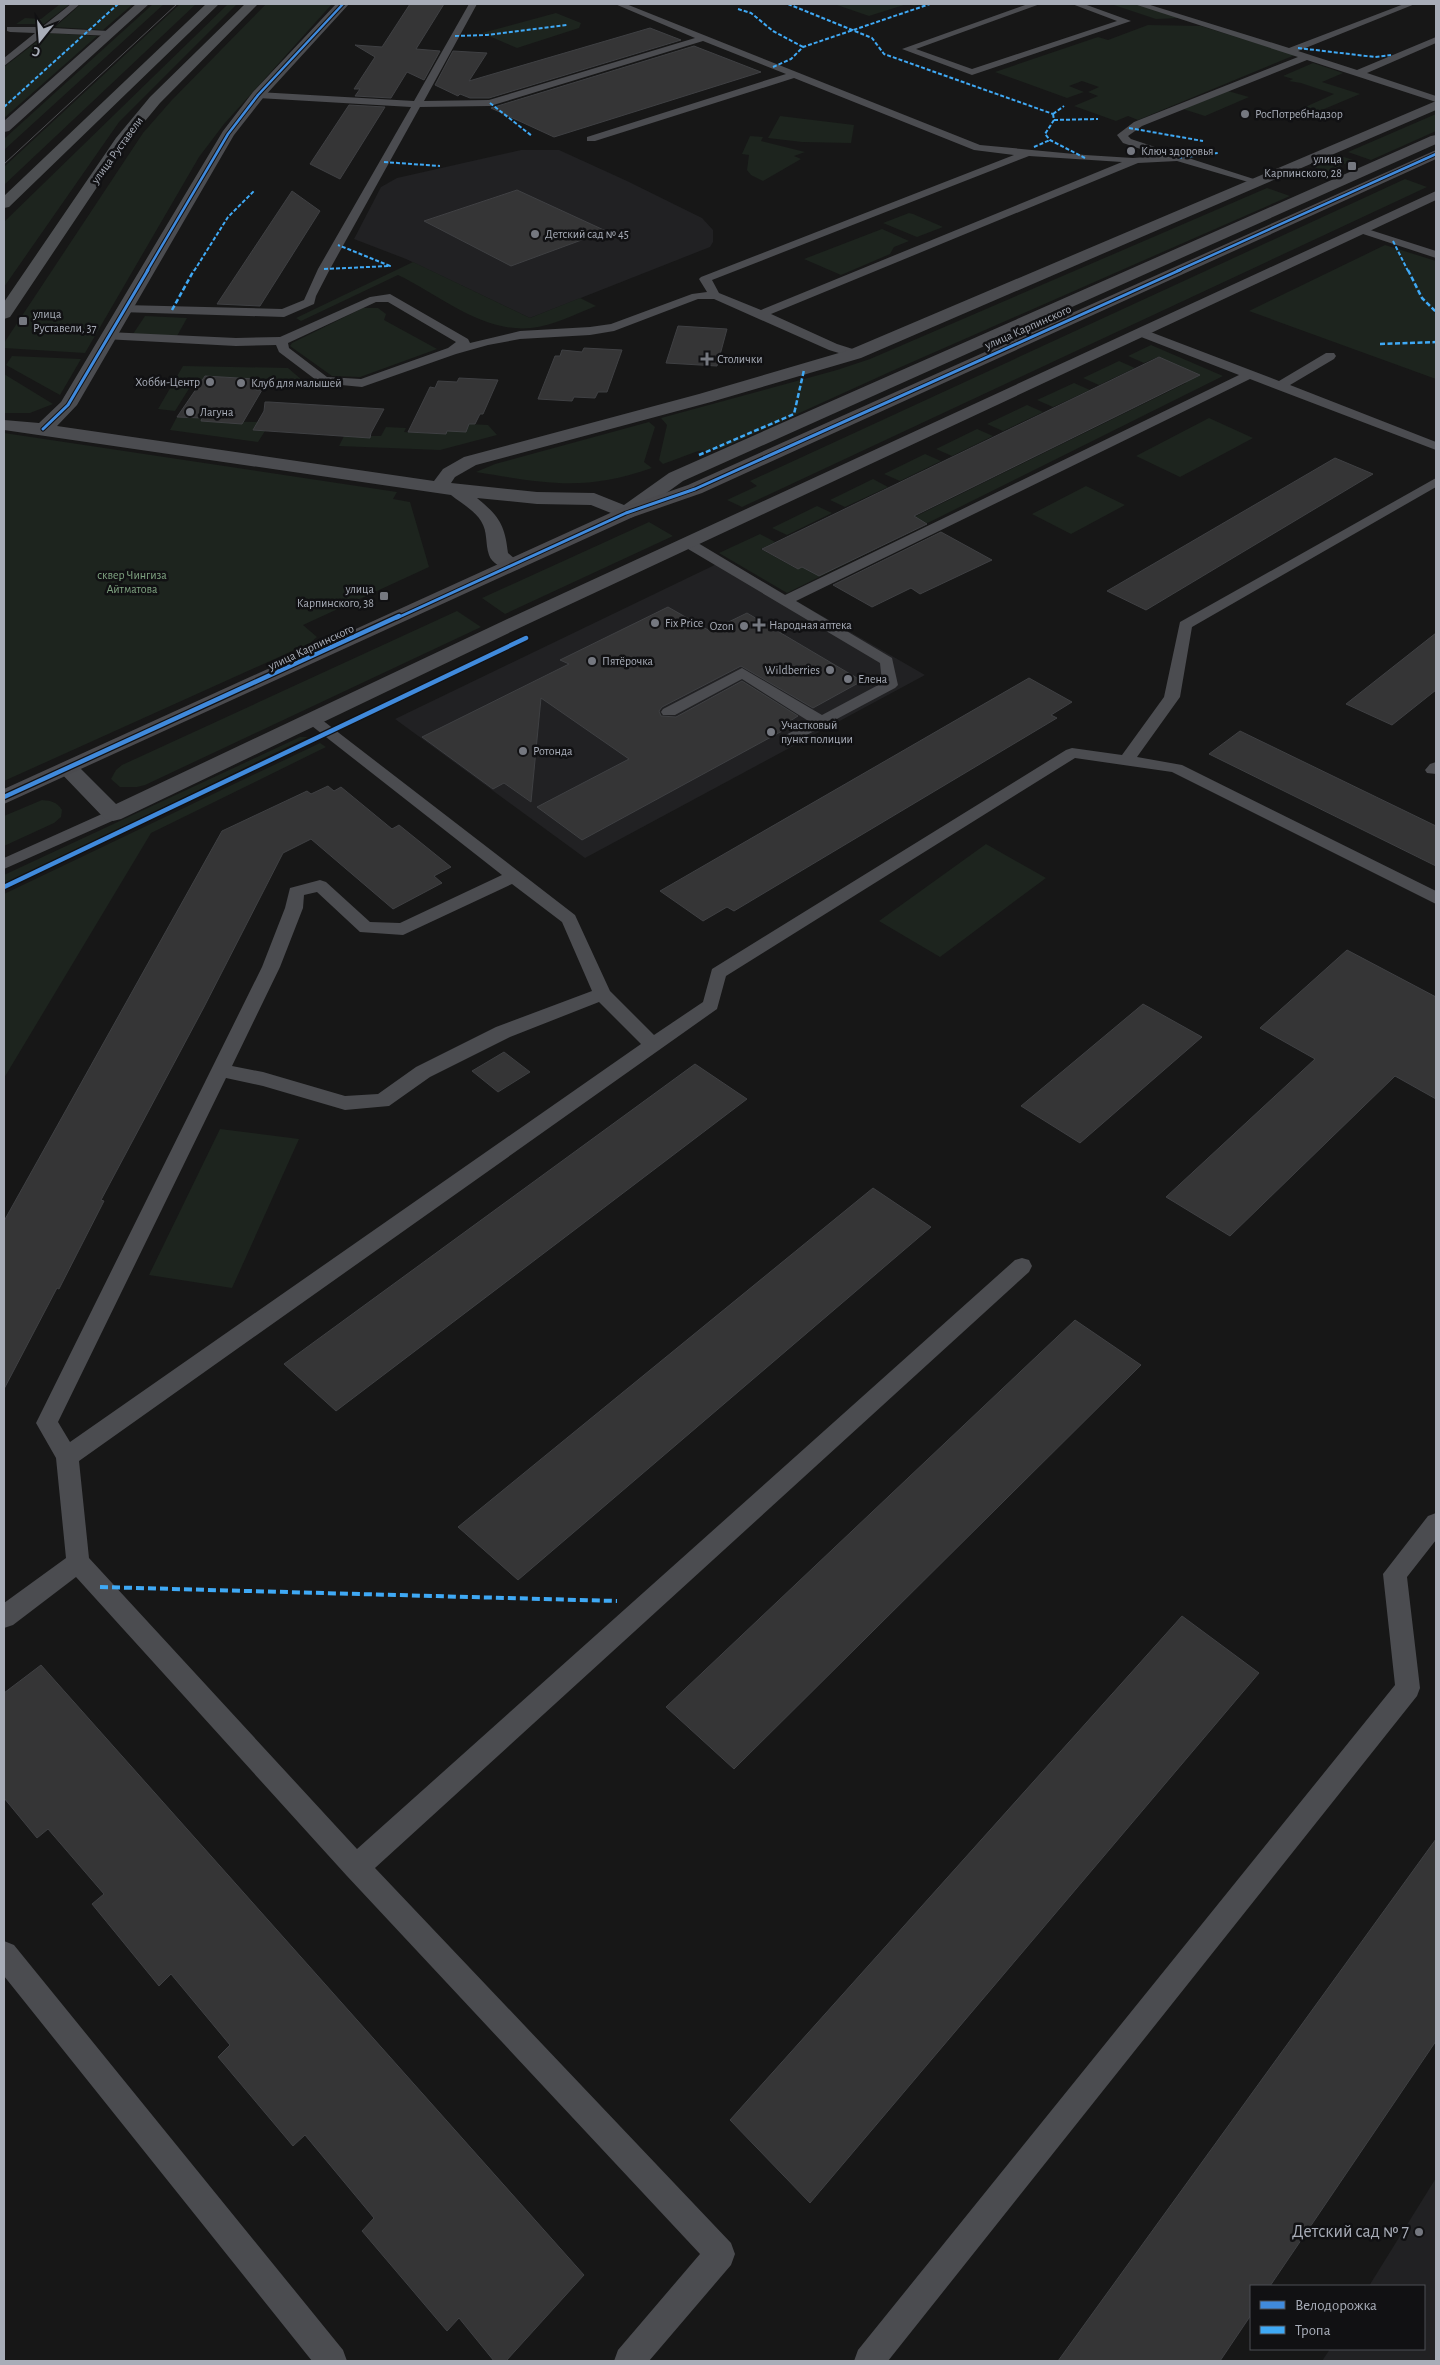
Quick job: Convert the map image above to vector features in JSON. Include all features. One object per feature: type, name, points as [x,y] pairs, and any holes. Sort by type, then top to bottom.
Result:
[{"type":"main road","points":[[4,204],[213,4]]},
{"type":"main road","name":"улица Руставели","points":[[4,314],[121,141],[155,100],[252,4]]},
{"type":"street","points":[[5,126],[143,4]]},
{"type":"street","points":[[43,428],[68,405],[228,134],[258,95],[342,4]]},
{"type":"street","points":[[438,488],[450,473],[470,461],[714,396],[855,354],[1436,105]]},
{"type":"street","name":"улица Карпинского","points":[[626,513],[676,477],[1436,139]]},
{"type":"street","name":"улица Карпинского","points":[[4,797],[626,513],[695,489],[1436,154]]},
{"type":"street","points":[[68,769],[113,814],[310,720],[1436,194]]},
{"type":"street","points":[[4,425],[43,428],[438,488],[537,498],[594,499],[626,513]]},
{"type":"street","points":[[457,490],[488,516],[496,531],[499,555],[512,565]]},
{"type":"lane","points":[[4,63],[76,4]]},
{"type":"lane","points":[[124,309],[284,313],[310,302],[310,296],[324,269],[474,4]]},
{"type":"lane","points":[[619,4],[978,148],[1136,160],[1178,158]]},
{"type":"lane","points":[[1036,4],[907,49],[972,72],[1131,21],[1076,4]]},
{"type":"lane","points":[[1138,4],[1436,98]]},
{"type":"lane","points":[[1289,51],[1411,4]]},
{"type":"lane","points":[[1154,20],[1190,20]]},
{"type":"lane","points":[[10,29],[109,34]]},
{"type":"lane","points":[[258,95],[417,104],[490,103],[703,38]]},
{"type":"lane","points":[[1357,74],[1436,40]]},
{"type":"lane","points":[[1255,181],[1178,158],[1127,140],[1122,135],[1138,124],[1307,57]]},
{"type":"lane","points":[[591,139],[793,75]]},
{"type":"lane","points":[[715,295],[705,279],[1027,153]]},
{"type":"lane","points":[[761,314],[1136,160]]},
{"type":"lane","points":[[1361,230],[1436,255]]},
{"type":"lane","points":[[282,341],[284,349],[324,380],[362,384],[452,351],[520,335],[590,331],[614,327],[696,296],[715,295],[833,347],[855,354]]},
{"type":"lane","points":[[108,336],[282,341],[374,299],[390,298],[464,342],[452,351]]},
{"type":"lane","points":[[1140,332],[1436,446]]},
{"type":"lane","points":[[158,352],[205,340]]},
{"type":"lane","points":[[1280,386],[1330,356]]},
{"type":"lane","points":[[786,600],[1250,374]]},
{"type":"lane","points":[[1126,761],[1172,697],[1185,625],[1436,482]]},
{"type":"lane","points":[[688,543],[887,661],[890,685],[788,740]]},
{"type":"lane","points":[[670,712],[742,673],[822,722]]},
{"type":"lane","points":[[310,720],[569,919],[602,994],[653,1045]]},
{"type":"lane","points":[[68,1457],[711,1005],[718,973],[1072,753],[1176,768],[1436,898]]},
{"type":"lane","points":[[4,864],[113,814]]},
{"type":"lane","points":[[512,877],[403,929],[366,928],[320,886],[296,892],[294,908],[271,967],[47,1423],[68,1457],[78,1562],[356,1867],[720,2254],[629,2361]]},
{"type":"lane","points":[[220,1070],[263,1079],[345,1103],[382,1101],[423,1072],[503,1032],[602,994]]},
{"type":"lane","points":[[356,1867],[1022,1266]]},
{"type":"lane","points":[[870,2361],[1408,1688],[1395,1574],[1436,1524]]},
{"type":"lane","points":[[4,1617],[78,1562]]},
{"type":"lane","points":[[4,1955],[332,2361]]},
{"type":"shaded area","name":"Детский сад № 45","points":[[521,150],[559,150],[627,181],[702,218],[713,230],[713,242],[710,247],[530,318],[406,259],[354,239],[381,187],[397,178]]},
{"type":"shaded area","points":[[725,560],[925,675],[585,858],[395,719]]},
{"type":"shaded area","name":"Детский сад № 7","points":[[1436,2178],[1436,2361],[1322,2361],[1329,2350],[1425,2350],[1425,2285],[1370,2285]]},
{"type":"green space","points":[[60,4],[70,4],[44,24],[16,24],[25,18],[41,19]]},
{"type":"green space","points":[[81,4],[133,4],[103,30],[55,27]]},
{"type":"green space","points":[[153,4],[164,4],[4,150],[4,139]]},
{"type":"green space","points":[[180,4],[196,4],[4,185],[4,167]]},
{"type":"green space","points":[[228,4],[237,4],[119,122],[4,287],[4,222]]},
{"type":"green space","points":[[266,4],[332,4],[224,124],[199,157],[85,353],[4,348],[4,343],[143,133],[171,101]]},
{"type":"green space","points":[[834,4],[907,4],[869,16]]},
{"type":"green space","points":[[907,4],[923,4],[914,6]]},
{"type":"green space","points":[[1111,4],[1136,4],[1180,18],[1156,19]]},
{"type":"green space","points":[[556,13],[581,23],[579,28],[517,48],[482,33]]},
{"type":"green space","points":[[1148,25],[1201,26],[1295,55],[1138,120],[1128,116],[1116,121],[1074,106],[1098,96],[1088,92],[1099,87],[1082,81],[1069,86],[1084,92],[1067,98],[995,72],[1098,37],[1108,40]]},
{"type":"green space","points":[[48,33],[97,36],[4,118],[4,67]]},
{"type":"green space","points":[[1313,63],[1343,73],[1322,82],[1360,94],[1317,112],[1303,108],[1334,94],[1289,81],[1293,79],[1283,76]]},
{"type":"green space","points":[[1228,91],[1249,97],[1205,116],[1183,109]]},
{"type":"green space","points":[[1436,114],[1436,131],[1371,160],[1348,152]]},
{"type":"green space","points":[[780,116],[854,125],[851,143],[802,142],[768,138]]},
{"type":"green space","points":[[750,136],[763,137],[761,141],[805,152],[794,156],[801,159],[763,181],[751,175],[747,170],[749,155],[742,154]]},
{"type":"green space","points":[[1341,156],[1353,160],[1327,172],[1314,167]]},
{"type":"green space","points":[[1405,179],[1427,187],[742,507],[727,500],[757,486],[750,481]]},
{"type":"green space","points":[[1267,188],[1290,196],[894,370],[720,449],[698,451],[663,464],[659,460],[667,425],[661,418],[837,370],[870,359]]},
{"type":"green space","points":[[909,213],[943,227],[917,237],[883,223]]},
{"type":"green space","points":[[882,229],[909,241],[894,247],[890,254],[841,275],[804,259]]},
{"type":"green space","points":[[1385,245],[1436,261],[1436,379],[1249,311]]},
{"type":"green space","points":[[413,262],[530,318],[580,298],[596,306],[547,325],[531,328],[513,328],[495,325],[478,319],[398,275],[301,321],[296,318]]},
{"type":"green space","points":[[363,308],[378,308],[386,314],[384,320],[437,349],[360,377],[332,376],[290,346],[292,343]]},
{"type":"green space","points":[[145,316],[187,318],[177,336],[133,334]]},
{"type":"green space","points":[[1151,345],[1223,376],[787,593],[719,553],[760,534],[775,542],[761,549],[797,569],[813,562],[819,564],[1186,383],[1181,380],[1195,373],[1158,357],[1144,363],[1128,356]]},
{"type":"green space","points":[[12,356],[81,359],[60,395],[6,365]]},
{"type":"green space","points":[[1119,361],[1135,368],[1099,385],[1083,378]]},
{"type":"green space","points":[[183,366],[288,368],[302,380],[256,390],[259,385],[252,384],[255,379],[205,376],[197,388],[190,387],[175,411],[158,409]]},
{"type":"green space","points":[[4,374],[53,404],[30,413],[4,413]]},
{"type":"green space","points":[[1074,383],[1090,390],[1053,407],[1037,400]]},
{"type":"green space","points":[[1027,405],[1043,412],[1003,431],[987,424]]},
{"type":"green space","points":[[177,417],[202,418],[201,421],[258,422],[253,430],[265,431],[258,442],[170,430]]},
{"type":"green space","points":[[1209,418],[1253,438],[1180,477],[1136,456]]},
{"type":"green space","points":[[649,422],[655,427],[644,462],[652,468],[628,476],[585,483],[564,483],[476,472],[495,464]]},
{"type":"green space","points":[[469,424],[488,425],[497,435],[440,450],[339,446],[344,436],[381,436],[386,427],[406,428],[404,432],[446,434],[447,431]]},
{"type":"green space","points":[[977,429],[993,436],[952,456],[936,449]]},
{"type":"green space","name":"сквер Чингиза Айтматова","points":[[4,433],[397,492],[393,499],[410,502],[429,567],[303,625],[317,637],[310,643],[4,781]]},
{"type":"green space","points":[[925,454],[941,461],[900,481],[884,474]]},
{"type":"green space","points":[[873,479],[888,487],[845,507],[830,500]]},
{"type":"green space","points":[[1086,486],[1125,505],[1071,534],[1032,514]]},
{"type":"green space","points":[[817,506],[832,513],[787,535],[772,528]]},
{"type":"green space","points":[[649,522],[673,536],[505,614],[482,598]]},
{"type":"green space","points":[[457,611],[481,627],[145,785],[120,787],[111,779],[116,770],[122,765]]},
{"type":"green space","points":[[300,737],[308,737],[4,884],[4,875]]},
{"type":"green space","points":[[320,743],[326,747],[151,833],[4,1078],[4,894]]},
{"type":"green space","points":[[42,800],[51,801],[58,805],[62,810],[61,817],[54,823],[4,846],[4,816]]},
{"type":"green space","points":[[986,844],[1046,878],[940,957],[879,921]]},
{"type":"green space","points":[[220,1129],[299,1139],[232,1288],[149,1275]]},
{"type":"building","points":[[410,4],[444,4],[416,49],[440,51],[424,80],[407,72],[391,98],[355,96],[360,89],[354,89],[375,57],[355,45],[382,47]]},
{"type":"building","points":[[650,28],[681,40],[489,98],[470,98],[460,94],[458,96],[435,85],[453,51],[487,53],[469,81]]},
{"type":"building","points":[[694,46],[761,72],[554,137],[491,108]]},
{"type":"building","points":[[349,105],[385,107],[340,179],[310,164]]},
{"type":"building","points":[[517,190],[606,231],[511,266],[424,221]]},
{"type":"building","points":[[292,191],[320,211],[260,306],[217,304]]},
{"type":"building","points":[[678,326],[727,329],[717,366],[666,363]]},
{"type":"building","points":[[584,348],[622,350],[607,392],[598,392],[595,398],[574,397],[572,401],[538,399],[555,356],[560,356],[562,350],[582,352]]},
{"type":"building","points":[[1159,357],[1200,375],[914,516],[927,524],[819,576],[802,567],[798,569],[762,549]]},
{"type":"building","points":[[205,376],[255,379],[252,384],[259,384],[256,390],[262,390],[242,424],[201,421],[202,418],[177,417]]},
{"type":"building","points":[[459,378],[498,380],[483,414],[480,414],[475,424],[469,424],[466,432],[447,431],[446,434],[408,432],[430,387],[435,388],[438,381],[457,382]]},
{"type":"building","points":[[265,402],[384,409],[370,438],[253,430],[264,411]]},
{"type":"building","points":[[1335,458],[1373,474],[1146,610],[1107,591]]},
{"type":"building","points":[[941,532],[992,560],[920,594],[911,588],[872,607],[833,585]]},
{"type":"building","points":[[668,607],[710,631],[747,613],[862,681],[813,708],[741,666],[662,707],[659,711],[661,716],[676,717],[742,681],[798,716],[790,721],[795,724],[582,840],[537,807],[629,759],[541,698],[531,802],[504,783],[493,789],[422,737],[569,664],[560,660]]},
{"type":"building","points":[[1436,633],[1436,690],[1392,725],[1346,704]]},
{"type":"building","points":[[1029,678],[1072,702],[1051,715],[1057,718],[734,911],[727,907],[703,921],[660,891]]},
{"type":"building","points":[[1240,731],[1436,826],[1436,866],[1209,754]]},
{"type":"building","points":[[328,786],[334,791],[341,787],[392,829],[399,825],[451,867],[434,876],[442,883],[393,909],[311,839],[283,853],[204,1007],[101,1200],[104,1201],[59,1289],[57,1288],[4,1389],[4,1221],[222,831],[307,791],[311,794]]},
{"type":"building","points":[[1347,950],[1436,997],[1436,1099],[1395,1076],[1230,1236],[1166,1197],[1315,1059],[1260,1028]]},
{"type":"building","points":[[1143,1004],[1202,1037],[1080,1143],[1021,1106]]},
{"type":"building","points":[[504,1052],[530,1072],[498,1092],[472,1071]]},
{"type":"building","points":[[695,1064],[747,1099],[336,1411],[284,1364]]},
{"type":"building","points":[[873,1188],[931,1227],[518,1580],[458,1527]]},
{"type":"building","points":[[1075,1320],[1141,1365],[734,1769],[666,1707]]},
{"type":"building","points":[[1182,1616],[1259,1673],[810,2203],[730,2120]]},
{"type":"building","points":[[41,1665],[584,2275],[506,2361],[494,2361],[459,2318],[447,2331],[362,2231],[374,2218],[305,2135],[293,2146],[218,2057],[230,2045],[171,1974],[159,1986],[92,1904],[104,1894],[48,1829],[37,1838],[4,1798],[4,1693]]},
{"type":"building","points":[[1436,1839],[1436,2041],[1271,2285],[1250,2285],[1250,2316],[1220,2361],[1058,2361]]},
{"type":"tram line","points":[[4,164],[177,4]]},
{"type":"marked path","points":[[4,107],[118,4]]},
{"type":"marked path","points":[[788,4],[872,38],[884,54],[1053,114]]},
{"type":"marked path","points":[[773,67],[791,59],[803,47],[930,4]]},
{"type":"marked path","points":[[738,9],[751,13],[773,31],[803,47]]},
{"type":"marked path","points":[[455,36],[487,35],[567,25]]},
{"type":"marked path","points":[[1298,48],[1375,57],[1391,55]]},
{"type":"marked path","points":[[490,103],[532,136]]},
{"type":"marked path","points":[[1053,114],[1064,106]]},
{"type":"marked path","points":[[1053,114],[1054,120],[1045,134],[1050,140],[1085,158]]},
{"type":"marked path","points":[[1054,120],[1098,119]]},
{"type":"marked path","points":[[1129,128],[1190,137],[1203,141]]},
{"type":"marked path","points":[[1034,147],[1050,140]]},
{"type":"marked path","points":[[1178,158],[1218,153]]},
{"type":"marked path","points":[[384,162],[440,166]]},
{"type":"marked path","points":[[172,310],[207,247],[228,217],[255,190]]},
{"type":"marked path","points":[[1393,241],[1422,298],[1436,312]]},
{"type":"marked path","points":[[324,269],[390,266],[338,245]]},
{"type":"marked path","points":[[1380,344],[1436,342]]},
{"type":"marked path","points":[[699,455],[794,414],[804,370]]},
{"type":"marked path","points":[[100,1587],[617,1601]]},
{"type":"cycle path","points":[[43,429],[68,405],[228,134],[258,95],[343,4]]},
{"type":"cycle path","points":[[4,797],[626,513],[695,489],[1436,154]]},
{"type":"cycle path","points":[[4,887],[526,638]]},
{"type":"place","name":"РосПотребНадзор","points":[[1245,114]]},
{"type":"place","name":"Ключ здоровья","points":[[1131,151]]},
{"type":"place","name":"улица Карпинского, 28","points":[[1352,166]]},
{"type":"place","name":"Детский сад № 45","points":[[535,234]]},
{"type":"place","name":"улица Руставели, 37","points":[[23,321]]},
{"type":"place","name":"Столички","points":[[707,359]]},
{"type":"place","name":"Хобби-Центр","points":[[210,382]]},
{"type":"place","name":"Клуб для малышей","points":[[241,383]]},
{"type":"place","name":"Лагуна","points":[[190,412]]},
{"type":"place","name":"улица Карпинского, 38","points":[[384,596]]},
{"type":"place","name":"Fix Price","points":[[655,623]]},
{"type":"place","name":"Народная аптека","points":[[759,625]]},
{"type":"place","name":"Ozon","points":[[744,626]]},
{"type":"place","name":"Пятёрочка","points":[[592,661]]},
{"type":"place","name":"Wildberries","points":[[830,670]]},
{"type":"place","name":"Елена","points":[[848,679]]},
{"type":"place","name":"Участковый пункт полиции","points":[[771,732]]},
{"type":"place","name":"Ротонда","points":[[523,751]]},
{"type":"place","name":"Детский сад № 7","points":[[1419,2232]]}]
